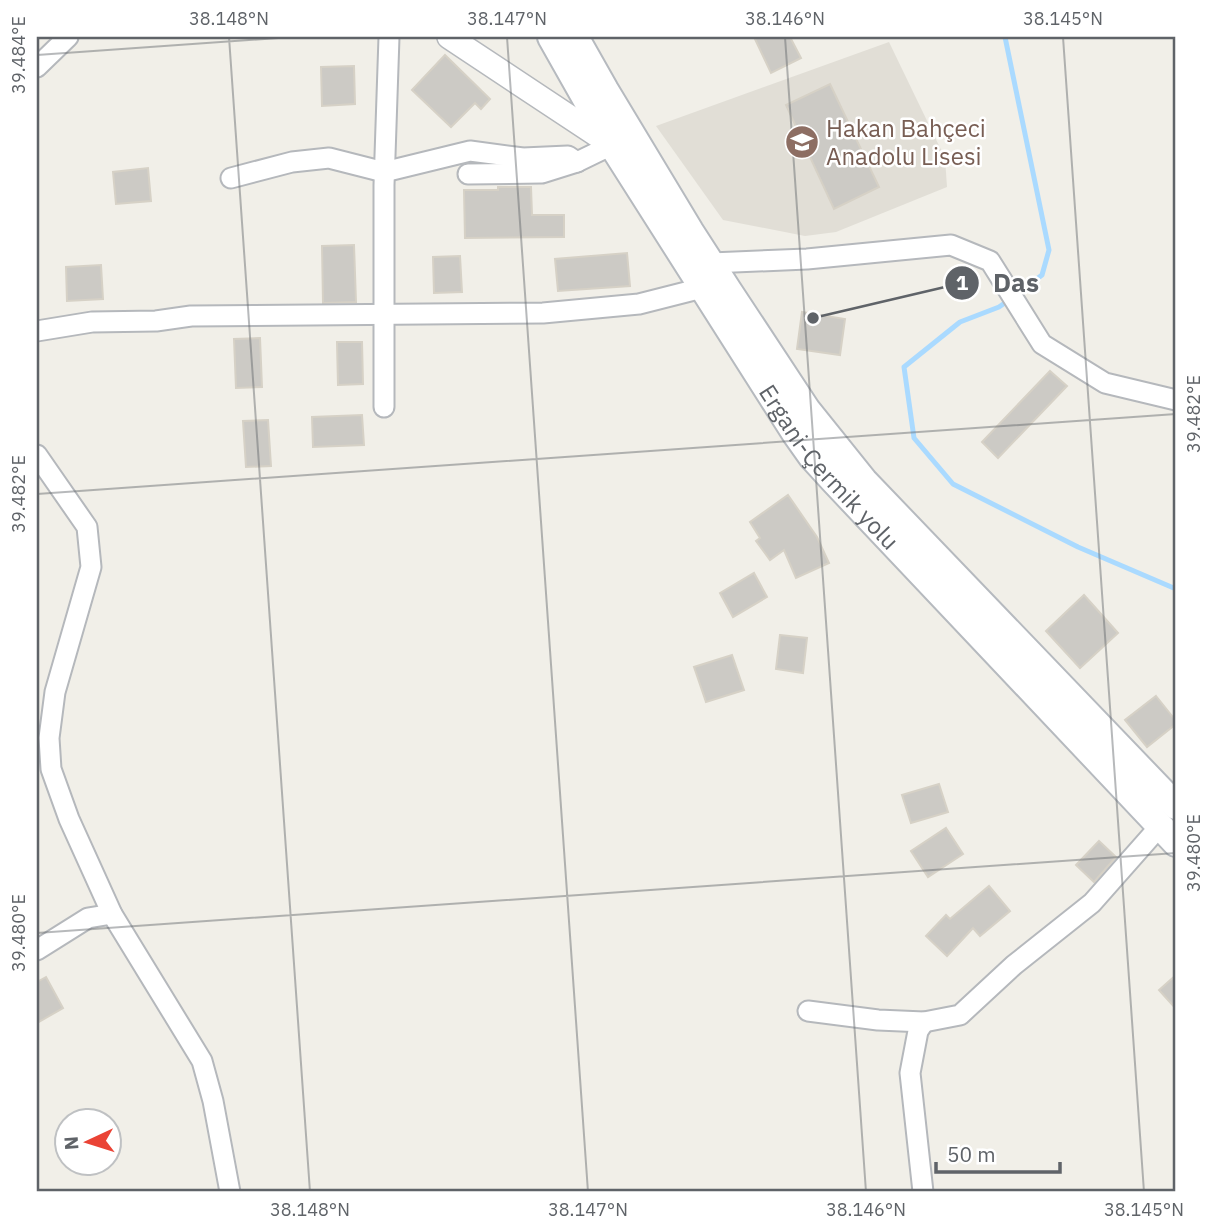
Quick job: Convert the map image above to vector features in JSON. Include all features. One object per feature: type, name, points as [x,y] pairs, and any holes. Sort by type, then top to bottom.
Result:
[{"type":"main road","name":"Ergani-Çermik yolu","points":[[551,37],[612,145],[706,276],[834,446],[1171,825]]},
{"type":"main road","name":"Ergani-Çermik yolu","points":[[575,37],[706,276]]},
{"type":"street","points":[[37,67],[68,37]]},
{"type":"street","points":[[384,407],[384,172],[389,37]]},
{"type":"street","points":[[449,37],[612,145]]},
{"type":"street","points":[[468,174],[542,173],[577,162],[612,145]]},
{"type":"street","points":[[231,178],[292,162],[329,158],[384,172],[470,151],[523,158],[568,156],[577,162]]},
{"type":"street","points":[[37,331],[92,322],[156,321],[191,316],[543,313],[639,304],[706,276],[807,259],[951,245],[990,261],[1042,344],[1105,383],[1176,400]]},
{"type":"street","points":[[37,455],[87,527],[91,567],[55,692],[49,738],[51,769],[69,820],[112,914],[202,1061],[213,1101],[230,1192]]},
{"type":"street","points":[[808,1012],[924,1022],[960,1015],[1023,957],[1092,903],[1171,825]]},
{"type":"street","points":[[37,950],[88,918],[112,914]]},
{"type":"street","points":[[923,1192],[911,1073],[918,1031],[924,1022]]},
{"type":"shaded area","name":"Hakan Bahçeci Anadolu Lisesi","points":[[889,42],[945,158],[947,187],[836,232],[805,236],[723,220],[656,126]]},
{"type":"building","points":[[754,37],[790,37],[801,58],[771,73]]},
{"type":"building","points":[[445,55],[490,99],[481,109],[475,103],[451,127],[412,90]]},
{"type":"building","points":[[354,66],[355,104],[322,106],[321,67]]},
{"type":"building","points":[[830,84],[879,187],[834,209],[786,105]]},
{"type":"building","points":[[148,168],[151,201],[116,204],[113,172]]},
{"type":"building","points":[[498,187],[531,187],[532,215],[564,215],[564,237],[465,238],[464,190],[498,190]]},
{"type":"building","points":[[354,245],[356,302],[323,303],[322,246]]},
{"type":"building","points":[[627,253],[630,286],[558,291],[555,259]]},
{"type":"building","points":[[460,256],[462,292],[434,293],[433,257]]},
{"type":"building","points":[[101,265],[103,299],[67,301],[66,267]]},
{"type":"building","points":[[802,312],[845,319],[840,355],[797,349]]},
{"type":"building","points":[[260,338],[262,387],[236,388],[234,339]]},
{"type":"building","points":[[337,342],[362,342],[363,384],[338,385]]},
{"type":"building","points":[[1050,371],[1067,386],[998,458],[982,442]]},
{"type":"building","points":[[362,415],[364,445],[313,447],[312,417]]},
{"type":"building","points":[[268,420],[271,466],[246,467],[243,421]]},
{"type":"building","points":[[788,495],[817,537],[829,563],[796,578],[784,550],[770,560],[756,541],[760,538],[750,522]]},
{"type":"building","points":[[754,573],[767,597],[733,617],[720,593]]},
{"type":"building","points":[[1084,595],[1118,633],[1080,668],[1046,631]]},
{"type":"building","points":[[780,635],[807,638],[803,673],[776,669]]},
{"type":"building","points":[[732,655],[744,690],[706,702],[694,667]]},
{"type":"building","points":[[1156,696],[1176,724],[1147,747],[1125,720]]},
{"type":"building","points":[[939,784],[948,812],[911,823],[902,795]]},
{"type":"building","points":[[946,828],[963,854],[928,877],[911,851]]},
{"type":"building","points":[[1099,841],[1116,857],[1094,882],[1076,865]]},
{"type":"building","points":[[989,886],[1010,911],[980,936],[973,928],[947,956],[926,936],[946,915],[950,919]]},
{"type":"building","points":[[1176,975],[1176,1009],[1159,990]]},
{"type":"building","points":[[46,977],[63,1008],[37,1023],[37,982]]},
{"type":"waterway","points":[[1005,37],[1049,250],[1042,275],[1017,294]]},
{"type":"waterway","points":[[1009,300],[999,307],[960,322],[904,367],[914,438],[953,484],[1078,547],[1176,589]]},
{"type":"place","name":"Hakan Bahçeci Anadolu Lisesi","points":[[802,142]]},
{"type":"place","name":"Das","points":[[813,318]]}]
